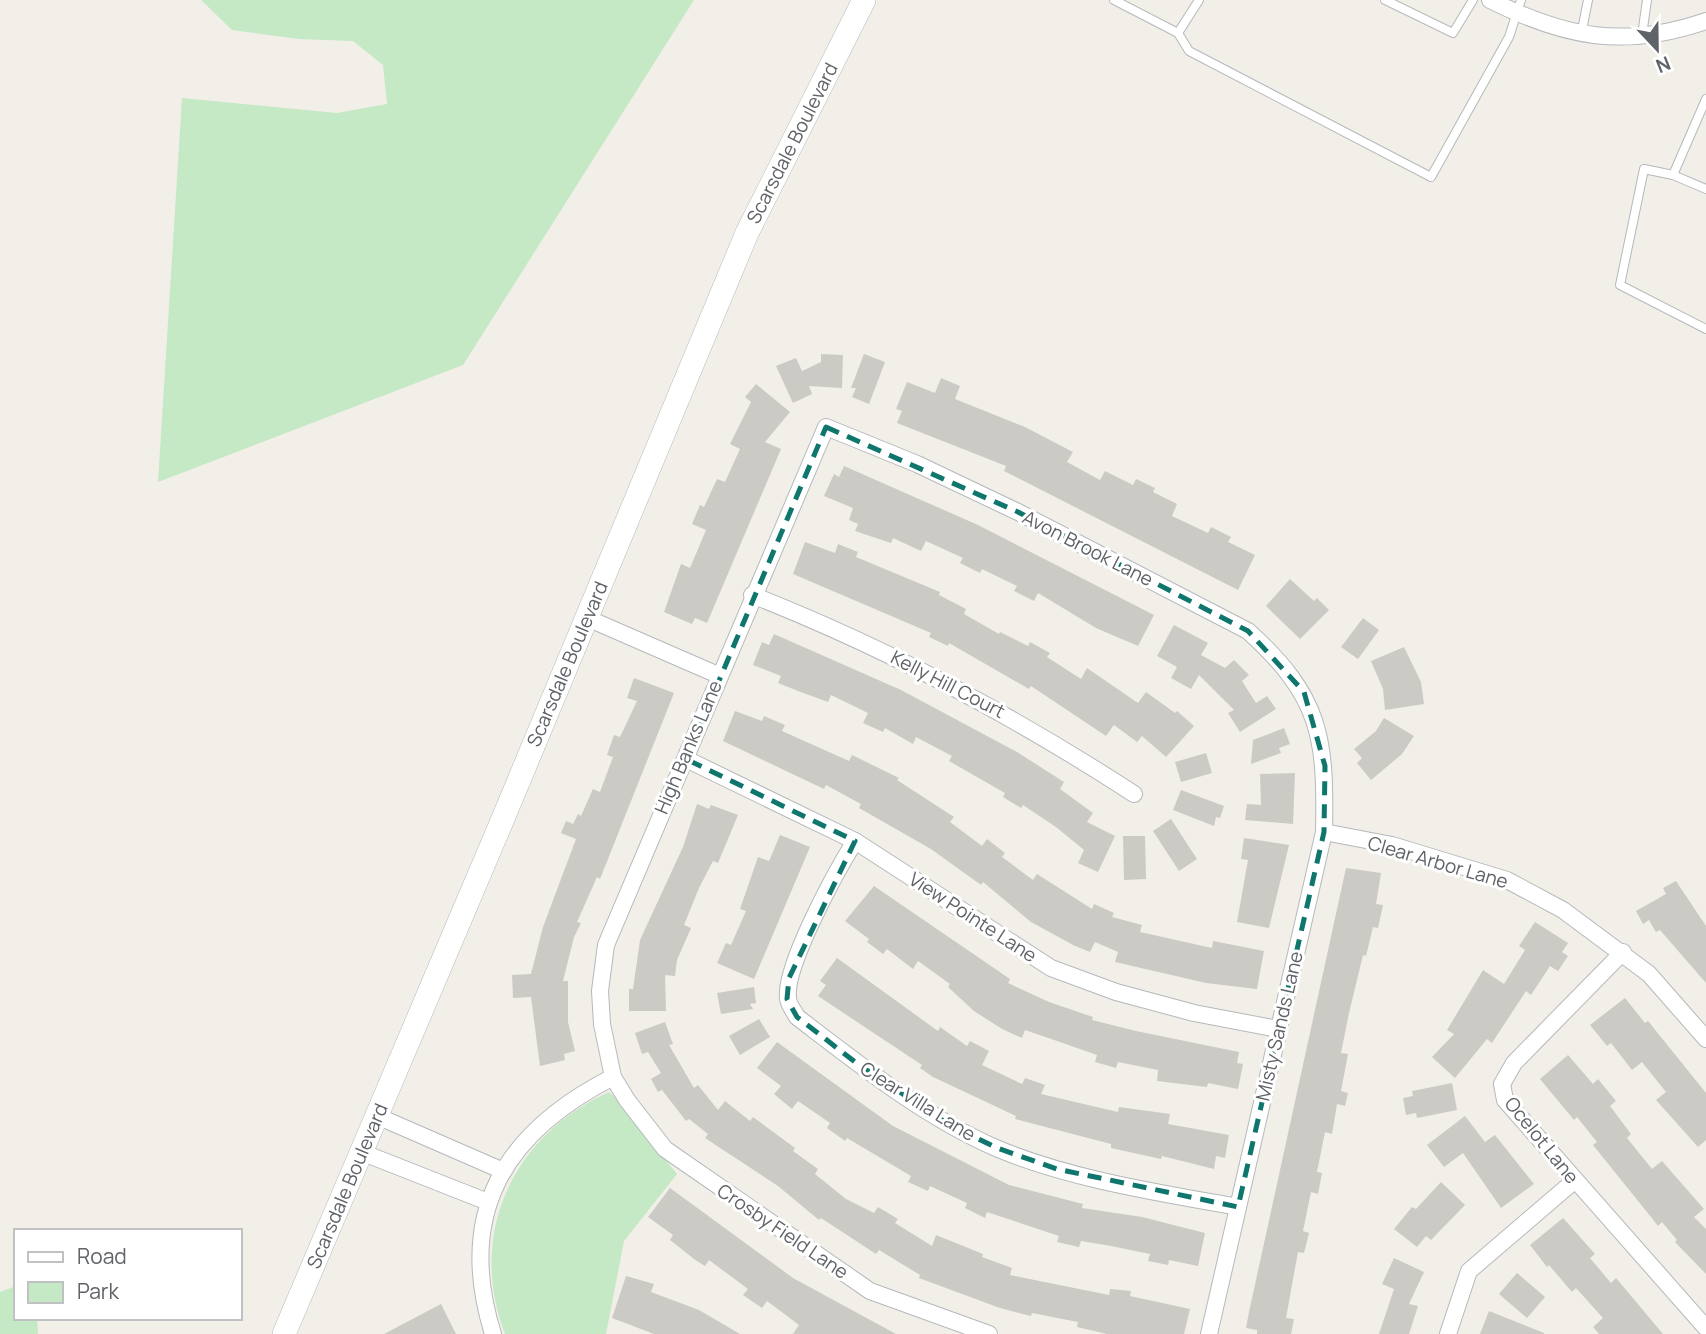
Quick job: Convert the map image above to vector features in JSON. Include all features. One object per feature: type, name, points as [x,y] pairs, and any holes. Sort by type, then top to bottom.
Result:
[{"type":"main road","name":"Scarsdale Boulevard","points":[[284,1334],[747,233],[864,0]]},
{"type":"street","points":[[1490,0],[1520,7],[1581,35],[1642,35],[1679,30],[1706,21]]},
{"type":"street","name":"High Banks Lane","points":[[613,1077],[602,1024],[600,991],[606,945],[666,799],[686,759],[718,675],[826,427]]},
{"type":"street","name":"Avon Brook Lane","points":[[826,427],[917,464],[1018,512],[1248,631],[1276,656],[1304,692],[1312,717]]},
{"type":"street","name":"Kelly Hill Court","points":[[752,595],[859,640],[960,688],[1134,793]]},
{"type":"street","points":[[587,618],[718,675]]},
{"type":"street","name":"Misty Sands Lane","points":[[1209,1334],[1324,832],[1325,766],[1312,717]]},
{"type":"street","name":"View Pointe Lane","points":[[686,759],[855,841],[1051,968],[1116,992],[1278,1029]]},
{"type":"street","name":"Clear Arbor Lane","points":[[1324,832],[1392,845],[1507,880],[1563,910],[1623,952],[1649,974],[1706,1039]]},
{"type":"street","name":"Clear Villa Lane","points":[[855,841],[837,870],[789,978],[788,999],[797,1017],[905,1097],[948,1124],[997,1149],[1057,1168],[1238,1207]]},
{"type":"street","name":"Ocelot Lane","points":[[1623,952],[1514,1063],[1502,1084],[1505,1100],[1706,1328]]},
{"type":"street","points":[[494,1334],[483,1273],[482,1247],[488,1202],[501,1170],[531,1132],[579,1094],[613,1077]]},
{"type":"street","name":"Crosby Field Lane","points":[[613,1077],[627,1100],[666,1149],[706,1180],[870,1291],[989,1334]]},
{"type":"street","points":[[377,1116],[501,1170]]},
{"type":"street","points":[[361,1152],[488,1202]]},
{"type":"street","points":[[1448,1334],[1469,1271],[1574,1181]]},
{"type":"lane","points":[[1114,0],[1178,33],[1189,51],[1432,177],[1520,7]]},
{"type":"lane","points":[[1178,33],[1199,0]]},
{"type":"lane","points":[[1385,0],[1453,33],[1472,0]]},
{"type":"lane","points":[[1581,35],[1588,0]]},
{"type":"lane","points":[[1642,35],[1647,0]]},
{"type":"lane","points":[[1673,175],[1706,99]]},
{"type":"lane","points":[[1706,189],[1673,175],[1644,169],[1620,285],[1706,330]]},
{"type":"highlighted area","points":[[826,427],[1018,512],[1248,631],[1304,692],[1325,766],[1324,832],[1238,1207],[1057,1169],[997,1148],[948,1124],[859,1065],[797,1017],[787,999],[789,978],[855,841],[686,759]]},
{"type":"green space","points":[[201,0],[694,0],[463,365],[158,482],[182,98],[337,113],[387,104],[383,65],[353,41],[299,39],[232,30]]},
{"type":"green space","points":[[609,1092],[640,1119],[659,1152],[677,1174],[624,1241],[606,1334],[505,1334],[495,1297],[492,1260],[496,1225],[506,1192],[523,1162],[546,1134],[575,1111]]},
{"type":"green space","points":[[14,1287],[14,1320],[37,1320],[38,1334],[0,1334],[0,1292]]},
{"type":"building","points":[[821,354],[843,355],[842,388],[809,386],[812,394],[793,403],[776,366],[796,358],[802,371],[821,362]]},
{"type":"building","points":[[864,354],[885,362],[869,404],[852,397],[856,388],[851,388]]},
{"type":"building","points":[[941,378],[960,386],[955,399],[1025,427],[1073,452],[1067,462],[1100,480],[1105,471],[1133,485],[1136,479],[1155,488],[1153,492],[1177,504],[1172,516],[1208,533],[1211,527],[1231,537],[1228,542],[1255,555],[1238,590],[1004,471],[1006,466],[897,423],[902,411],[896,409],[907,382],[935,393]]},
{"type":"building","points":[[756,384],[790,412],[765,442],[781,449],[707,623],[695,618],[692,624],[664,612],[681,564],[690,568],[706,530],[692,524],[700,505],[704,507],[717,479],[725,482],[740,449],[730,444],[751,402],[745,397]]},
{"type":"building","points":[[844,466],[978,525],[1154,615],[1138,646],[1096,628],[1038,593],[1034,601],[1014,591],[1017,586],[982,569],[980,573],[960,563],[963,558],[926,541],[921,551],[893,538],[891,543],[855,531],[858,524],[849,520],[853,508],[824,496],[834,474],[839,477]]},
{"type":"building","points":[[805,542],[835,553],[838,544],[858,552],[856,557],[940,592],[939,595],[966,609],[964,614],[999,634],[1000,632],[1028,646],[1030,642],[1050,653],[1047,657],[1081,679],[1087,668],[1138,703],[1146,692],[1175,713],[1177,711],[1194,726],[1166,757],[1142,736],[1137,742],[1114,725],[1106,736],[1031,686],[1029,689],[949,643],[948,646],[929,637],[931,633],[793,574]]},
{"type":"building","points":[[1290,579],[1314,601],[1317,598],[1329,610],[1300,639],[1266,606]]},
{"type":"building","points":[[1363,618],[1379,630],[1358,659],[1341,647]]},
{"type":"building","points":[[1174,625],[1208,643],[1201,655],[1225,668],[1234,660],[1249,675],[1242,681],[1256,703],[1267,696],[1276,709],[1240,732],[1228,713],[1234,710],[1199,675],[1191,689],[1171,678],[1177,667],[1157,656]]},
{"type":"building","points":[[774,634],[901,690],[1017,752],[1064,782],[1060,789],[1093,813],[1087,822],[1115,836],[1098,872],[1078,863],[1084,850],[1056,827],[1023,805],[1021,808],[1003,797],[1005,793],[949,761],[952,756],[916,737],[913,744],[885,728],[883,732],[863,723],[868,713],[831,695],[828,702],[778,683],[781,676],[753,665],[762,642],[769,645]]},
{"type":"building","points":[[1404,647],[1421,682],[1424,704],[1385,710],[1383,689],[1371,661]]},
{"type":"building","points":[[634,678],[674,693],[600,879],[597,877],[577,922],[581,923],[574,937],[563,981],[568,981],[568,1022],[575,1051],[564,1054],[565,1060],[540,1066],[531,997],[513,998],[512,975],[531,974],[543,927],[576,839],[561,833],[566,821],[573,824],[578,814],[581,816],[593,789],[600,792],[613,757],[607,755],[614,735],[620,737],[637,701],[627,698]]},
{"type":"building","points":[[735,711],[762,721],[764,716],[785,725],[782,731],[849,761],[852,755],[899,778],[897,780],[954,817],[950,822],[982,846],[987,839],[1005,853],[1002,857],[1033,880],[1037,874],[1092,909],[1094,904],[1114,913],[1112,917],[1142,925],[1140,932],[1212,948],[1213,941],[1264,951],[1257,989],[1206,983],[1115,962],[1118,952],[1095,942],[1090,952],[1075,946],[1031,922],[983,882],[981,885],[931,849],[859,808],[861,804],[826,785],[824,789],[723,741]]},
{"type":"building","points":[[1384,718],[1414,736],[1402,754],[1371,780],[1357,763],[1362,758],[1354,749],[1376,731]]},
{"type":"building","points":[[1284,728],[1290,744],[1279,748],[1281,753],[1251,764],[1253,740]]},
{"type":"building","points":[[1206,753],[1212,773],[1181,782],[1175,762]]},
{"type":"building","points":[[1295,773],[1293,824],[1245,820],[1247,804],[1261,805],[1260,774]]},
{"type":"building","points":[[1181,790],[1224,806],[1220,818],[1216,817],[1214,826],[1173,810]]},
{"type":"building","points":[[697,804],[709,809],[711,805],[738,815],[718,863],[713,861],[684,925],[691,928],[677,960],[675,976],[665,975],[666,1011],[629,1011],[629,989],[633,989],[640,940],[683,847]]},
{"type":"building","points":[[1171,819],[1197,859],[1179,871],[1153,831]]},
{"type":"building","points":[[780,835],[810,847],[754,979],[717,963],[726,943],[731,945],[746,911],[740,909],[758,857],[769,861]]},
{"type":"building","points":[[1123,836],[1145,836],[1146,879],[1124,880]]},
{"type":"building","points":[[1244,838],[1289,845],[1269,928],[1237,922],[1248,860],[1241,859]]},
{"type":"building","points":[[1346,868],[1381,873],[1376,904],[1383,905],[1378,928],[1373,927],[1366,956],[1363,955],[1341,1053],[1348,1054],[1341,1091],[1348,1093],[1345,1106],[1337,1104],[1332,1134],[1325,1132],[1317,1172],[1322,1173],[1318,1194],[1311,1192],[1303,1231],[1309,1233],[1304,1253],[1298,1252],[1286,1318],[1294,1319],[1291,1334],[1257,1334],[1257,1330],[1246,1328],[1249,1312]]},
{"type":"building","points":[[1676,881],[1706,926],[1706,983],[1660,930],[1656,932],[1649,920],[1643,924],[1636,911],[1666,894],[1663,888]]},
{"type":"building","points":[[874,886],[1010,979],[1008,983],[1049,1002],[1093,1017],[1092,1020],[1239,1052],[1237,1063],[1243,1064],[1238,1089],[1208,1083],[1207,1087],[1157,1081],[1158,1070],[1118,1062],[1116,1068],[1095,1062],[1097,1055],[1025,1030],[1022,1038],[1002,1029],[974,1011],[948,987],[950,984],[918,961],[913,969],[887,949],[883,954],[867,942],[869,939],[845,921]]},
{"type":"building","points":[[1535,922],[1568,943],[1562,952],[1568,956],[1558,971],[1550,966],[1531,995],[1526,991],[1492,1043],[1487,1039],[1455,1078],[1432,1057],[1454,1034],[1447,1030],[1483,970],[1504,984],[1525,950],[1519,946]]},
{"type":"building","points":[[837,958],[938,1031],[940,1027],[967,1046],[970,1041],[989,1051],[982,1065],[1022,1084],[1025,1078],[1045,1085],[1041,1094],[1118,1112],[1119,1107],[1170,1114],[1168,1124],[1229,1135],[1225,1158],[1216,1156],[1214,1169],[1162,1156],[1161,1159],[1111,1148],[1111,1144],[1015,1119],[1016,1116],[933,1077],[920,1068],[922,1065],[818,996],[826,985],[820,981]]},
{"type":"building","points":[[754,987],[756,1003],[750,1004],[753,1009],[721,1014],[717,993]]},
{"type":"building","points":[[1625,998],[1645,1023],[1648,1021],[1706,1093],[1706,1140],[1698,1147],[1656,1100],[1666,1092],[1642,1062],[1632,1070],[1611,1043],[1607,1046],[1590,1025]]},
{"type":"building","points":[[759,1019],[770,1037],[740,1055],[729,1036]]},
{"type":"building","points":[[665,1022],[673,1044],[669,1045],[694,1088],[698,1085],[718,1110],[725,1101],[750,1121],[753,1117],[795,1148],[793,1151],[818,1169],[815,1174],[846,1199],[874,1213],[878,1207],[898,1219],[895,1223],[932,1246],[936,1235],[983,1254],[982,1257],[1012,1268],[1010,1275],[1109,1295],[1110,1289],[1131,1291],[1130,1296],[1190,1309],[1184,1334],[1107,1334],[1077,1327],[1078,1322],[1032,1313],[1031,1316],[1000,1308],[919,1278],[920,1275],[879,1250],[876,1254],[821,1218],[819,1220],[778,1186],[705,1138],[708,1134],[689,1119],[686,1121],[662,1090],[658,1092],[651,1079],[661,1073],[648,1052],[642,1054],[635,1033]]},
{"type":"building","points":[[777,1042],[893,1126],[1009,1185],[1083,1204],[1082,1208],[1142,1217],[1205,1233],[1198,1266],[1169,1260],[1168,1265],[1148,1261],[1150,1254],[1111,1246],[1081,1241],[1079,1247],[1057,1242],[1059,1236],[987,1212],[985,1218],[965,1208],[967,1203],[930,1186],[928,1191],[908,1182],[911,1176],[847,1138],[845,1141],[827,1128],[830,1123],[798,1101],[792,1109],[774,1094],[781,1086],[757,1068]]},
{"type":"building","points":[[1568,1055],[1593,1084],[1598,1079],[1616,1101],[1610,1106],[1631,1134],[1627,1138],[1652,1169],[1662,1161],[1704,1209],[1694,1217],[1706,1229],[1706,1274],[1675,1242],[1677,1240],[1662,1222],[1658,1226],[1593,1145],[1597,1142],[1577,1117],[1574,1120],[1540,1079]]},
{"type":"building","points":[[1452,1083],[1457,1110],[1417,1118],[1416,1113],[1406,1115],[1403,1098],[1413,1096],[1412,1091]]},
{"type":"building","points":[[1465,1116],[1485,1142],[1495,1135],[1534,1184],[1501,1208],[1463,1153],[1444,1167],[1427,1145]]},
{"type":"building","points":[[1441,1182],[1465,1205],[1431,1240],[1426,1236],[1417,1247],[1394,1229],[1412,1207],[1416,1209]]},
{"type":"building","points":[[670,1188],[793,1278],[896,1334],[793,1334],[799,1325],[767,1301],[762,1308],[743,1295],[748,1289],[709,1260],[705,1266],[694,1259],[670,1240],[673,1235],[648,1217]]},
{"type":"building","points":[[1563,1218],[1595,1254],[1590,1258],[1611,1283],[1616,1278],[1663,1334],[1599,1334],[1593,1327],[1603,1318],[1576,1288],[1572,1292],[1549,1265],[1547,1267],[1530,1245]]},
{"type":"building","points":[[1394,1258],[1424,1272],[1409,1304],[1418,1306],[1409,1334],[1379,1334],[1394,1289],[1382,1284]]},
{"type":"building","points":[[1517,1273],[1545,1297],[1527,1318],[1499,1294]]},
{"type":"building","points":[[626,1276],[654,1284],[651,1292],[699,1310],[740,1334],[654,1334],[612,1318]]},
{"type":"building","points":[[441,1304],[456,1334],[384,1334]]},
{"type":"building","points":[[1489,1311],[1544,1333],[1544,1334],[1480,1334]]}]
